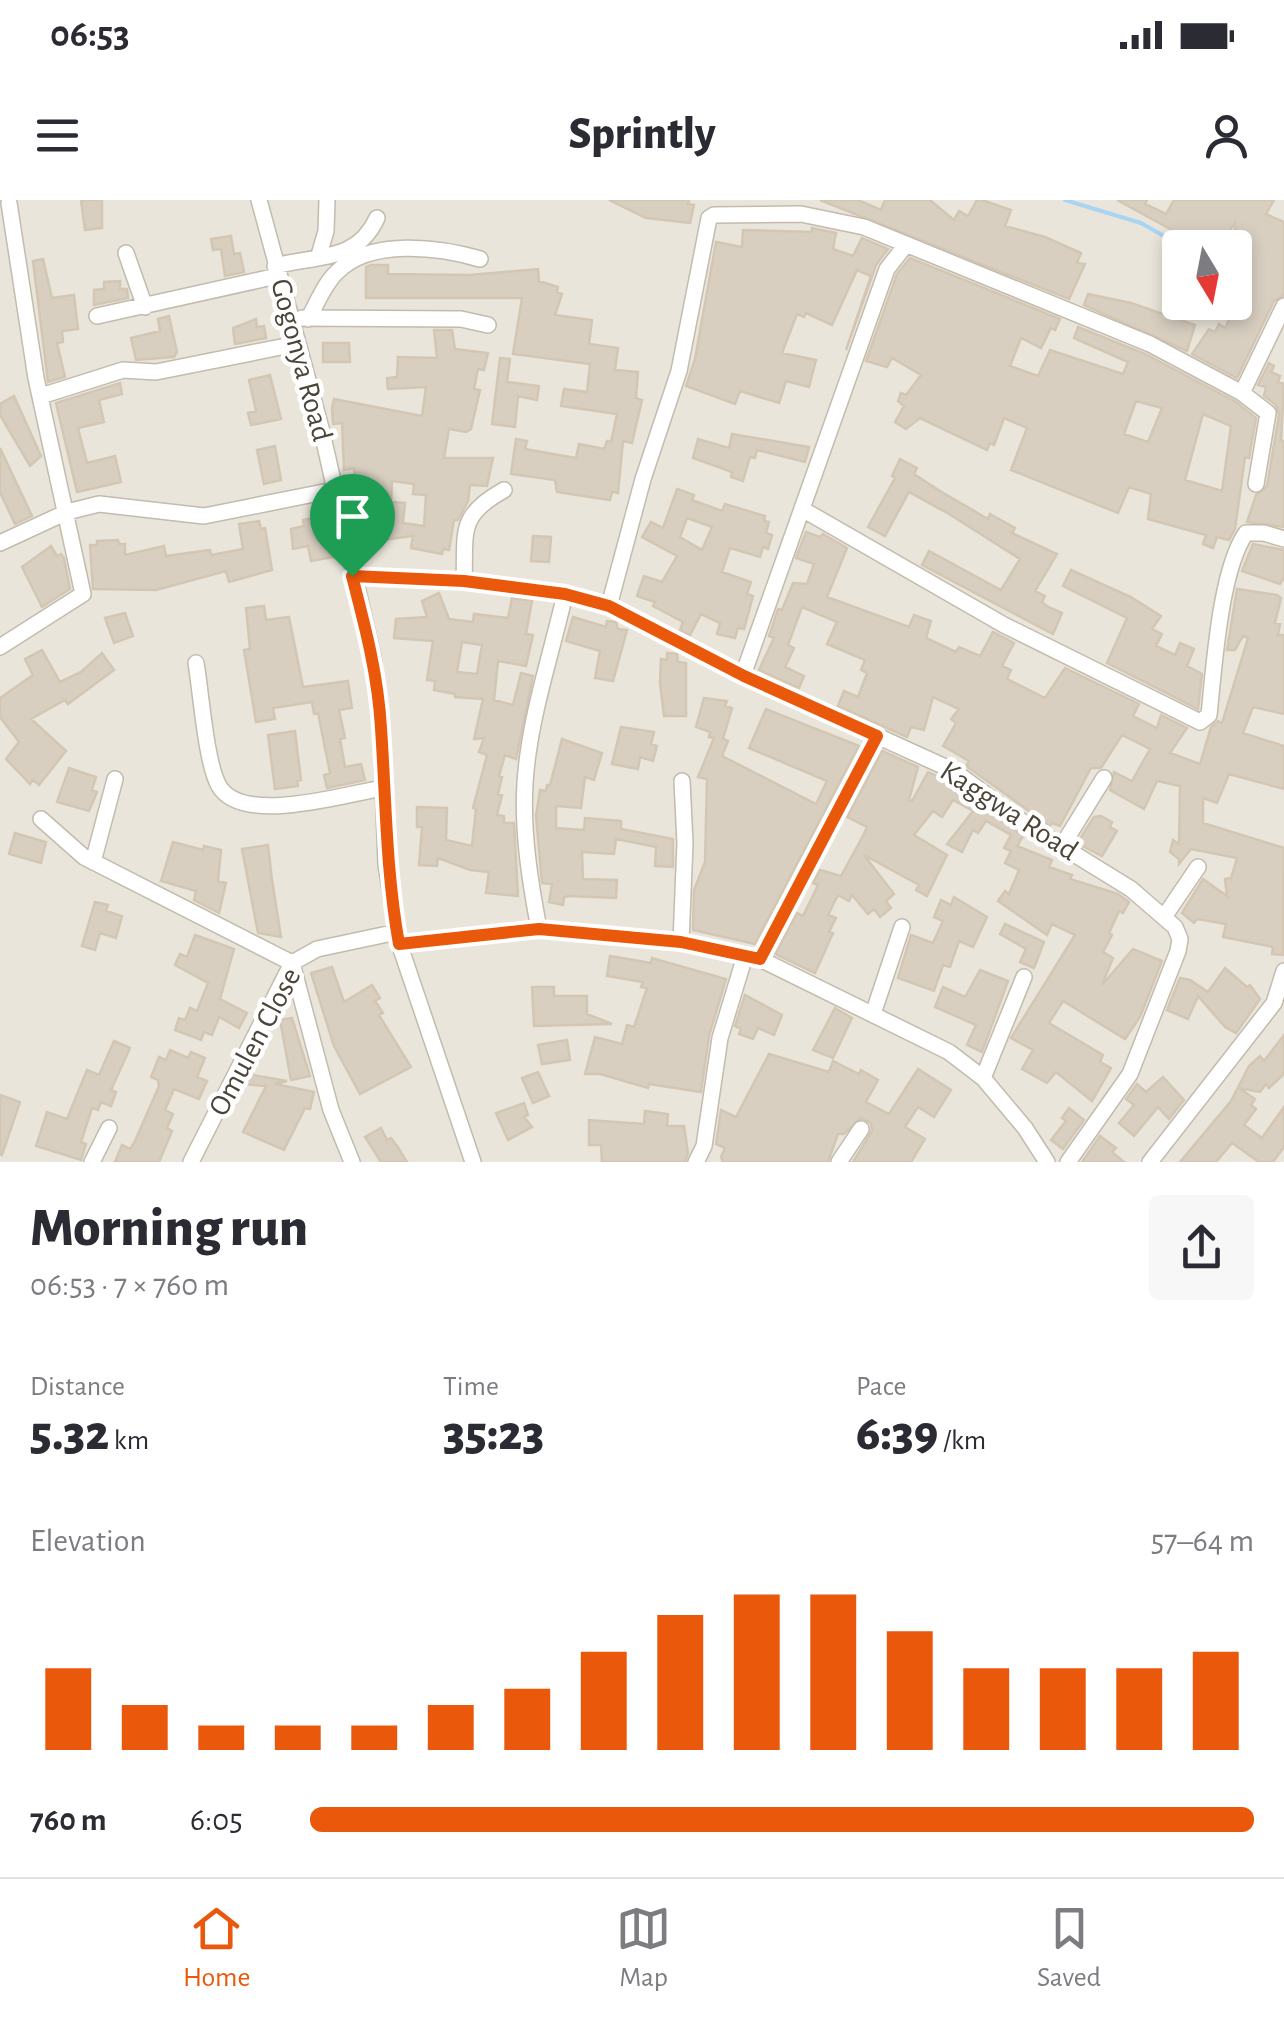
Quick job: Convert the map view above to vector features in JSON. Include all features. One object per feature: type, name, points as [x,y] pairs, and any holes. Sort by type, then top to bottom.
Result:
[{"type":"street","name":"Gogonya Road","points":[[259,200],[373,656],[386,865],[398,938],[473,1162]]},
{"type":"street","points":[[318,255],[326,231],[326,200]]},
{"type":"street","points":[[0,647],[83,594],[41,396],[8,203]]},
{"type":"street","points":[[609,606],[642,479],[679,370],[710,218],[723,214],[801,214],[864,227],[1150,344],[1242,394],[1269,415],[1256,484]]},
{"type":"street","points":[[97,316],[276,271],[318,255],[355,249],[371,233],[377,218]]},
{"type":"street","points":[[744,676],[887,269],[905,246]]},
{"type":"street","points":[[308,319],[332,276],[360,256],[451,250],[480,259]]},
{"type":"street","points":[[126,253],[145,307]]},
{"type":"street","points":[[1242,394],[1284,306]]},
{"type":"street","points":[[288,316],[461,319],[488,325]]},
{"type":"street","points":[[41,396],[122,370],[156,372],[296,344]]},
{"type":"street","points":[[0,542],[67,512],[114,504],[204,516],[334,490]]},
{"type":"street","points":[[464,581],[470,515],[504,490]]},
{"type":"street","points":[[802,509],[1004,625],[1200,722],[1209,714],[1224,597],[1238,545],[1246,533],[1252,532],[1284,539]]},
{"type":"street","name":"Kaggwa Road","points":[[352,576],[464,581],[565,594],[609,606],[744,676],[954,771],[1132,889],[1164,918]]},
{"type":"street","points":[[539,929],[528,854],[526,783],[536,710],[565,594]]},
{"type":"street","points":[[196,662],[216,780],[228,798],[258,808],[384,788]]},
{"type":"street","points":[[696,1162],[704,1146],[720,1038],[753,957],[877,736]]},
{"type":"street","points":[[1062,846],[1104,778]]},
{"type":"street","points":[[93,862],[115,779]]},
{"type":"street","points":[[681,942],[685,843],[682,781]]},
{"type":"street","points":[[41,818],[74,851],[93,862],[292,963],[326,1093],[352,1162]]},
{"type":"street","points":[[1068,1162],[1130,1074],[1178,951],[1178,932],[1164,918],[1198,866]]},
{"type":"street","points":[[873,1014],[902,927]]},
{"type":"street","name":"Omulen Close","points":[[191,1162],[292,963],[317,949],[398,938],[539,929],[681,942],[753,957],[932,1042],[982,1078],[1025,1128],[1047,1162]]},
{"type":"street","points":[[1150,1162],[1274,1003],[1284,972]]},
{"type":"street","points":[[982,1078],[1024,976]]},
{"type":"street","points":[[92,1162],[109,1128]]},
{"type":"street","points":[[838,1162],[861,1129]]},
{"type":"shaded area","points":[[0,200],[1284,200],[1284,1162],[0,1162]]},
{"type":"building","points":[[81,200],[102,200],[102,228],[85,230]]},
{"type":"building","points":[[609,200],[689,200],[688,204],[694,205],[690,223],[646,218]]},
{"type":"building","points":[[820,200],[858,200],[881,210],[885,200],[930,200],[954,220],[959,211],[968,216],[977,200],[982,200],[1011,210],[1005,226],[1045,237],[1081,253],[1077,263],[1085,264],[1069,299]]},
{"type":"building","points":[[1117,200],[1147,200],[1145,204],[1166,214],[1174,200],[1274,200],[1266,214],[1284,222],[1284,295],[1274,301],[1237,378],[1192,354],[1209,329],[1215,332],[1219,324],[1225,328],[1229,320],[1252,320],[1252,230],[1235,230],[1235,223],[1230,230],[1172,230]]},
{"type":"building","points":[[812,228],[836,233],[833,249],[853,256],[862,238],[888,249],[876,265],[846,350],[871,276],[857,270],[832,325],[806,313],[804,317],[797,314],[782,353],[816,360],[809,387],[786,381],[779,403],[740,391],[735,404],[686,386],[695,359],[716,242],[742,247],[743,230],[812,232]]},
{"type":"building","points":[[231,236],[234,254],[240,253],[244,272],[225,276],[221,249],[213,250],[211,239]]},
{"type":"building","points":[[910,258],[1060,319],[1041,348],[1021,338],[1010,366],[1038,376],[1050,350],[1123,374],[1128,362],[1074,338],[1078,327],[1145,354],[1236,402],[1256,418],[1249,458],[1245,457],[1235,529],[1229,540],[1217,537],[1213,548],[1203,544],[1206,535],[1148,519],[1151,494],[1129,487],[1118,513],[1011,470],[1027,428],[1004,418],[994,445],[990,443],[987,450],[920,418],[906,429],[895,422],[904,406],[898,401],[901,393],[906,395],[921,375],[892,358],[887,367],[866,361],[897,274]],"holes":[[[1136,401],[1162,408],[1148,442],[1124,434]],[[1203,414],[1231,426],[1222,491],[1185,480]]]},
{"type":"building","points":[[43,259],[52,298],[74,295],[78,329],[62,331],[63,342],[57,343],[65,377],[48,382],[33,261]]},
{"type":"building","points":[[388,265],[388,274],[470,275],[538,269],[539,281],[558,287],[557,292],[562,294],[555,315],[592,320],[589,344],[618,348],[615,370],[638,372],[636,398],[642,400],[632,443],[623,441],[618,493],[612,492],[610,500],[557,492],[555,480],[511,474],[516,439],[527,441],[525,449],[576,458],[579,444],[604,449],[607,441],[611,442],[617,414],[561,406],[564,389],[587,392],[590,364],[513,354],[522,298],[366,298],[366,267]]},
{"type":"building","points":[[120,281],[120,289],[127,289],[128,298],[94,305],[94,290],[104,289],[104,282]]},
{"type":"building","points":[[1088,294],[1162,314],[1162,320],[1195,325],[1187,351],[1084,305]]},
{"type":"building","points":[[169,316],[177,352],[174,357],[136,360],[131,338],[160,331],[158,319]]},
{"type":"building","points":[[256,319],[257,327],[264,326],[266,338],[235,344],[233,328]]},
{"type":"building","points":[[434,330],[452,330],[455,349],[488,353],[484,370],[478,369],[474,389],[480,390],[471,429],[449,429],[444,458],[493,458],[487,486],[470,485],[468,501],[458,520],[454,520],[449,550],[443,549],[442,554],[411,548],[413,536],[380,540],[377,514],[358,515],[354,468],[344,470],[342,423],[333,424],[332,408],[334,399],[422,416],[426,387],[388,389],[387,378],[397,377],[398,357],[437,358]],"holes":[[[392,481],[414,484],[413,494],[426,495],[424,526],[403,523],[405,503],[391,502]]]},
{"type":"building","points":[[323,343],[349,343],[350,362],[323,362]]},
{"type":"building","points":[[500,358],[510,359],[507,382],[539,386],[537,400],[518,396],[515,427],[492,424]]},
{"type":"building","points":[[1269,363],[1274,366],[1271,372],[1280,376],[1278,382],[1284,384],[1284,527],[1247,522],[1256,495],[1267,486],[1279,415],[1276,405],[1264,396],[1266,387],[1258,385]]},
{"type":"building","points":[[270,375],[281,419],[251,425],[248,413],[256,411],[249,380]]},
{"type":"building","points":[[120,383],[122,394],[99,400],[104,422],[78,428],[87,463],[115,456],[121,482],[77,492],[56,403]]},
{"type":"building","points":[[14,396],[41,456],[30,466],[0,415],[0,404]]},
{"type":"building","points":[[732,434],[809,447],[805,462],[757,450],[755,458],[750,457],[743,481],[731,477],[732,472],[693,458],[698,439],[729,448]]},
{"type":"building","points":[[275,446],[281,480],[264,484],[257,450]]},
{"type":"building","points":[[0,448],[32,516],[15,524],[0,492]]},
{"type":"building","points":[[900,459],[917,468],[914,474],[940,491],[988,519],[990,514],[1015,528],[1012,533],[1057,554],[1035,591],[1045,596],[1042,602],[1048,607],[1062,613],[1053,634],[922,565],[929,551],[1001,590],[1020,559],[949,514],[909,492],[885,536],[868,527],[895,478],[892,476]]},
{"type":"building","points":[[677,489],[694,495],[692,500],[722,511],[725,504],[765,516],[764,521],[769,522],[766,533],[772,535],[768,549],[763,547],[760,557],[730,548],[722,572],[751,582],[747,594],[753,596],[744,629],[738,628],[735,638],[717,634],[720,623],[701,614],[690,635],[680,630],[683,622],[653,606],[655,602],[637,596],[644,576],[662,582],[677,556],[642,537],[651,522],[663,528]],"holes":[[[687,518],[712,527],[702,550],[680,537]]]},
{"type":"building","points":[[320,517],[322,526],[326,525],[333,557],[311,561],[308,546],[293,549],[291,529],[304,526],[303,520]]},
{"type":"building","points":[[259,521],[261,529],[265,528],[272,570],[229,582],[226,571],[156,590],[93,589],[90,545],[97,545],[97,541],[118,540],[125,544],[125,555],[164,546],[166,556],[210,550],[211,555],[243,549],[239,524]]},
{"type":"building","points":[[806,532],[820,537],[823,534],[847,548],[827,597],[909,627],[914,615],[931,621],[926,638],[956,652],[959,647],[980,656],[993,632],[1014,643],[1002,666],[1011,670],[1007,679],[1045,698],[1065,668],[1139,704],[1133,716],[1157,728],[1161,715],[1187,728],[1170,753],[1200,764],[1211,727],[1218,721],[1222,723],[1248,638],[1243,636],[1235,650],[1227,650],[1237,589],[1281,598],[1275,623],[1280,624],[1278,635],[1284,635],[1284,714],[1253,707],[1243,733],[1284,746],[1284,789],[1229,774],[1217,803],[1203,798],[1203,823],[1284,848],[1283,955],[1272,954],[1273,947],[1223,937],[1226,924],[1197,919],[1194,923],[1182,913],[1203,879],[1227,896],[1225,879],[1231,878],[1237,858],[1191,849],[1179,864],[1170,852],[1173,840],[1179,844],[1180,786],[1157,781],[1144,809],[1110,790],[1114,772],[1132,781],[1150,749],[1122,735],[1101,768],[1091,768],[1060,826],[1050,826],[966,766],[969,761],[943,746],[956,723],[951,719],[959,709],[933,697],[924,730],[911,727],[907,737],[838,706],[844,691],[858,697],[867,673],[861,670],[865,660],[827,644],[837,622],[802,607],[788,645],[794,648],[785,667],[804,676],[799,688],[759,670],[774,638],[769,636],[778,609],[782,610],[793,583],[807,584],[814,564],[796,558]]},
{"type":"building","points":[[533,536],[551,537],[549,562],[531,561]]},
{"type":"building","points":[[1253,544],[1284,550],[1284,578],[1280,584],[1242,571]]},
{"type":"building","points":[[51,546],[57,556],[61,554],[64,558],[70,589],[42,607],[22,567]]},
{"type":"building","points":[[1071,570],[1131,597],[1161,616],[1152,629],[1162,634],[1156,646],[1175,655],[1180,643],[1194,649],[1187,666],[1202,674],[1198,709],[1107,663],[1127,618],[1063,586]]},
{"type":"building","points":[[439,593],[449,619],[473,622],[474,614],[508,618],[512,598],[532,601],[526,634],[533,635],[526,666],[498,661],[494,700],[513,705],[521,673],[533,676],[516,759],[505,755],[499,776],[502,777],[498,794],[502,795],[497,815],[504,816],[504,823],[514,823],[518,896],[486,893],[489,872],[470,870],[438,858],[437,866],[419,865],[422,827],[417,827],[417,807],[447,808],[446,840],[472,846],[476,809],[473,808],[487,755],[479,752],[484,738],[474,739],[483,699],[455,697],[434,690],[435,681],[427,680],[433,641],[394,638],[396,619],[427,617],[422,601]],"holes":[[[462,642],[482,645],[477,674],[457,672]]]},
{"type":"building","points":[[264,606],[266,620],[289,617],[303,687],[348,681],[352,708],[339,710],[345,738],[340,739],[345,767],[361,764],[365,780],[327,788],[324,775],[330,773],[318,713],[314,714],[312,702],[273,708],[275,719],[256,722],[244,650],[250,649],[246,608]]},
{"type":"building","points":[[125,613],[133,636],[114,643],[105,618]]},
{"type":"building","points":[[573,617],[606,627],[607,621],[616,622],[618,629],[627,630],[613,681],[595,678],[600,651],[566,641]]},
{"type":"building","points":[[42,650],[60,682],[81,672],[102,653],[114,670],[68,704],[65,700],[31,719],[66,751],[39,785],[33,780],[30,784],[6,759],[19,742],[0,717],[0,698],[33,675],[25,659]]},
{"type":"building","points":[[667,653],[677,654],[678,662],[686,663],[686,716],[664,716],[661,659],[667,660]]},
{"type":"building","points":[[704,698],[727,701],[725,706],[732,708],[722,756],[816,804],[827,781],[749,748],[766,709],[859,746],[755,944],[693,930],[694,890],[705,862],[707,779],[698,777],[714,738],[709,737],[710,732],[696,727]]},
{"type":"building","points":[[621,727],[654,732],[651,744],[657,746],[653,761],[640,757],[638,769],[612,764]]},
{"type":"building","points":[[295,731],[301,780],[297,781],[298,786],[275,789],[268,735]]},
{"type":"building","points":[[562,739],[602,753],[594,780],[585,777],[581,808],[556,806],[556,828],[584,830],[585,818],[621,821],[621,829],[673,839],[673,867],[655,866],[656,847],[616,839],[614,854],[582,852],[583,879],[617,880],[616,898],[570,896],[564,897],[563,905],[549,902],[552,884],[542,883],[536,816],[540,790],[546,791],[550,785]]},
{"type":"building","points":[[882,751],[918,767],[909,800],[912,801],[928,772],[948,781],[1023,836],[1017,846],[1052,860],[1049,867],[1072,875],[1070,879],[1118,894],[1129,902],[1123,913],[1119,911],[1109,933],[1112,935],[1103,952],[1113,958],[1102,985],[1133,949],[1162,961],[1140,1017],[1125,1039],[1063,1001],[1049,1023],[1103,1055],[1100,1062],[1111,1068],[1092,1101],[1056,1072],[1047,1083],[1022,1069],[1033,1050],[1011,1038],[1075,935],[1052,924],[1047,935],[998,901],[1005,891],[1009,894],[1019,870],[1005,863],[1011,851],[1004,848],[1011,835],[986,821],[978,833],[973,830],[962,852],[947,844],[973,811],[953,800],[942,817],[933,811],[914,835],[947,855],[927,896],[916,890],[919,885],[864,855],[894,894],[886,901],[891,908],[880,917],[874,909],[868,914],[852,895],[849,901],[838,895],[828,915],[836,918],[829,932],[833,933],[815,973],[775,954],[797,913],[803,916],[818,885],[813,883],[820,870],[841,876],[864,834],[867,827],[847,817]]},
{"type":"building","points":[[69,768],[96,777],[92,790],[97,792],[89,811],[57,802]]},
{"type":"building","points":[[1094,817],[1112,822],[1110,827],[1117,831],[1102,856],[1077,843]]},
{"type":"building","points":[[15,833],[46,842],[41,863],[9,854]]},
{"type":"building","points":[[173,842],[221,850],[218,881],[226,883],[219,913],[194,900],[196,891],[161,881]]},
{"type":"building","points":[[268,845],[281,937],[258,933],[242,849]]},
{"type":"building","points":[[954,897],[987,917],[973,947],[959,941],[950,967],[943,965],[934,991],[898,978],[911,935],[933,943],[943,921],[934,917],[941,900],[951,905]]},
{"type":"building","points":[[95,902],[108,905],[106,911],[122,916],[116,938],[100,933],[95,950],[82,946]]},
{"type":"building","points":[[1005,924],[1044,942],[1034,968],[1020,962],[1026,949],[1000,934]]},
{"type":"building","points":[[195,935],[234,949],[220,999],[247,1013],[239,1028],[219,1017],[212,1035],[204,1032],[201,1040],[175,1030],[179,1018],[185,1020],[190,1008],[197,1011],[208,983],[175,965],[180,954],[187,957]]},
{"type":"building","points":[[610,956],[651,963],[652,958],[726,979],[709,1036],[701,1092],[649,1084],[648,1088],[600,1074],[585,1074],[595,1037],[622,1044],[627,1025],[634,1027],[647,988],[641,987],[643,982],[607,976]]},
{"type":"building","points":[[332,967],[344,1002],[372,985],[380,998],[375,1001],[383,1013],[379,1015],[411,1067],[360,1094],[334,1046],[311,973]]},
{"type":"building","points":[[1225,968],[1247,987],[1250,985],[1260,999],[1236,1033],[1225,1027],[1198,996],[1188,1019],[1167,1010],[1180,978],[1208,992]]},
{"type":"building","points":[[980,970],[1008,981],[982,1052],[967,1045],[976,1025],[935,1007],[943,987],[965,997]]},
{"type":"building","points":[[532,987],[554,987],[554,996],[587,996],[587,1014],[612,1024],[534,1026]]},
{"type":"building","points":[[745,995],[782,1015],[774,1035],[758,1028],[753,1039],[739,1034],[741,1029],[735,1026]]},
{"type":"building","points":[[835,1008],[852,1018],[833,1058],[813,1050]]},
{"type":"building","points":[[292,1018],[310,1076],[291,1080],[280,1020]]},
{"type":"building","points":[[1284,1035],[1284,1074],[1260,1092],[1239,1088],[1255,1099],[1251,1105],[1256,1109],[1244,1125],[1262,1138],[1284,1107],[1284,1147],[1273,1162],[1259,1162],[1232,1143],[1216,1162],[1180,1162],[1231,1101],[1249,1066],[1260,1056],[1264,1061]]},
{"type":"building","points":[[567,1040],[570,1060],[542,1064],[538,1045]]},
{"type":"building","points":[[114,1041],[130,1048],[111,1090],[116,1092],[111,1106],[101,1102],[98,1110],[92,1108],[81,1142],[86,1144],[81,1160],[36,1146],[47,1112],[67,1119],[87,1070],[99,1075]]},
{"type":"building","points":[[170,1050],[188,1058],[191,1052],[205,1058],[197,1077],[207,1081],[199,1099],[174,1089],[165,1110],[173,1114],[167,1128],[172,1131],[159,1162],[115,1162],[122,1145],[130,1149],[135,1141],[159,1086],[158,1080],[151,1077],[159,1057],[166,1060]]},
{"type":"building","points":[[769,1054],[829,1072],[833,1061],[859,1074],[861,1070],[878,1080],[866,1102],[889,1114],[918,1069],[951,1090],[934,1117],[918,1107],[905,1127],[925,1139],[911,1162],[853,1162],[872,1131],[871,1123],[861,1118],[844,1134],[838,1134],[828,1162],[723,1162],[725,1148],[716,1144],[721,1110],[736,1117]]},
{"type":"building","points":[[251,1069],[253,1075],[287,1081],[275,1084],[314,1092],[310,1109],[305,1108],[284,1150],[243,1132],[266,1086],[243,1084]]},
{"type":"building","points":[[538,1072],[549,1096],[533,1103],[522,1078]]},
{"type":"building","points":[[1163,1077],[1184,1100],[1169,1119],[1158,1107],[1134,1136],[1119,1123],[1134,1105],[1126,1099],[1137,1084],[1146,1092]]},
{"type":"building","points":[[0,1095],[20,1102],[2,1155],[0,1154]]},
{"type":"building","points":[[524,1103],[528,1115],[524,1117],[532,1127],[508,1140],[496,1113]]},
{"type":"building","points":[[1069,1108],[1084,1120],[1063,1149],[1051,1140],[1066,1121],[1062,1118]]},
{"type":"building","points":[[645,1111],[668,1114],[667,1126],[684,1126],[688,1153],[685,1162],[602,1162],[601,1145],[589,1145],[589,1120],[644,1124]]},
{"type":"building","points":[[381,1128],[407,1162],[381,1162],[365,1137]]},
{"type":"building","points":[[1100,1136],[1116,1148],[1112,1152],[1124,1162],[1082,1162]]},
{"type":"waterway","points":[[1065,200],[1141,223],[1162,235]]},
{"type":"route","points":[[352,576],[464,581],[565,594],[609,606],[744,676],[877,736],[760,959],[681,942],[539,929],[399,944],[386,865],[381,726],[373,656],[352,576]]}]
